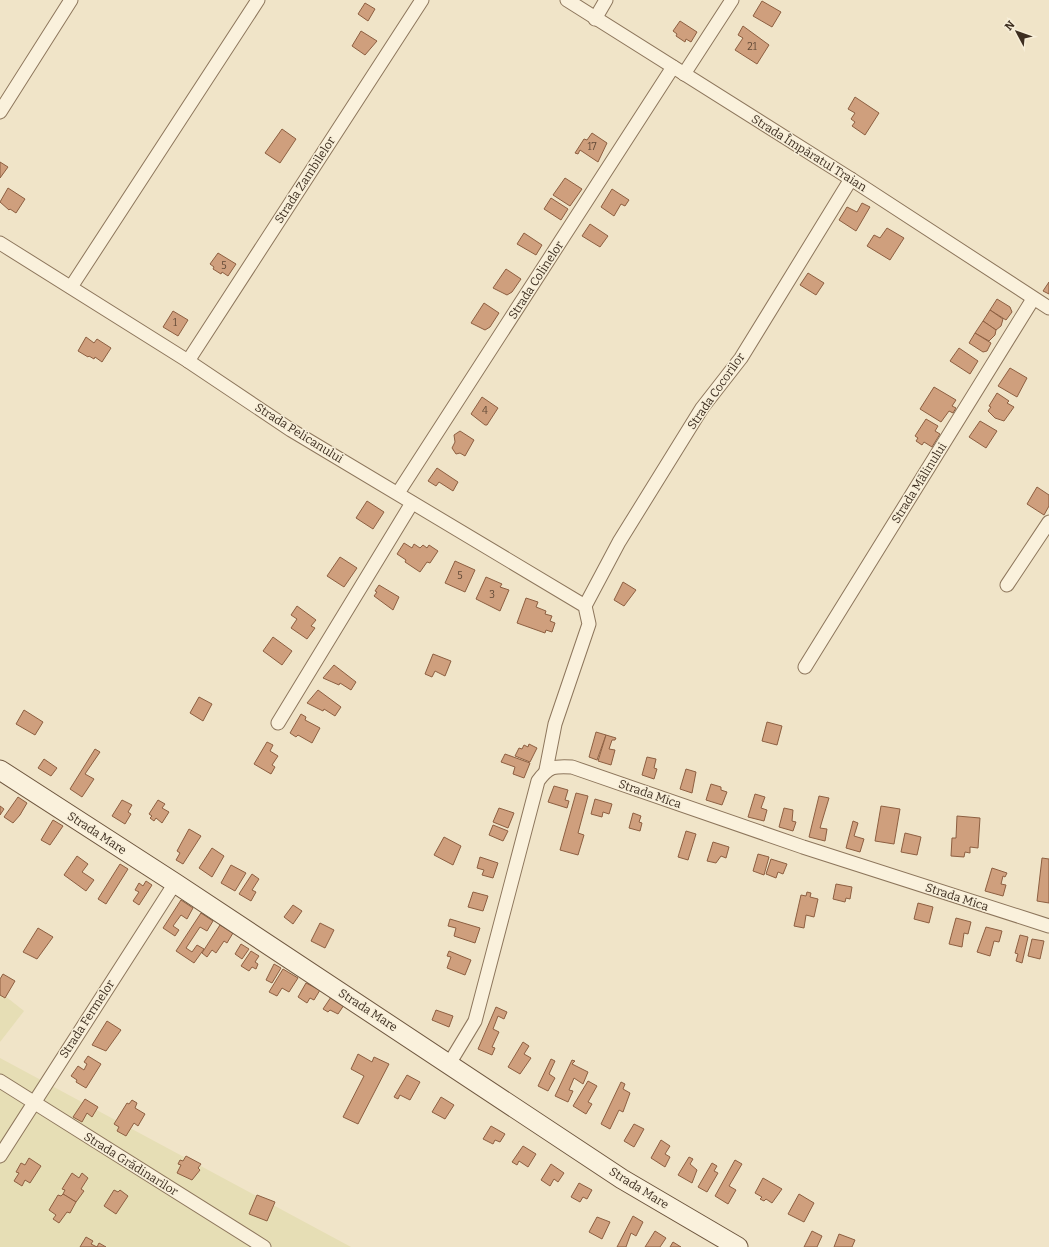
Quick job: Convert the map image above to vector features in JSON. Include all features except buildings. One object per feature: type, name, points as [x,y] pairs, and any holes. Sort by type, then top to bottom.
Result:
[{"type":"street","points":[[0,112],[72,0]]},
{"type":"street","points":[[71,287],[258,0]]},
{"type":"street","name":"Strada Zambilelor","points":[[188,361],[422,0]]},
{"type":"street","name":"Strada Împăratul Traian","points":[[567,0],[595,19],[851,178],[1033,299],[1049,308]]},
{"type":"street","points":[[595,19],[606,0]]},
{"type":"street","name":"Strada Colinelor","points":[[398,493],[678,70],[732,0]]},
{"type":"street","name":"Strada Cocorilor","points":[[585,606],[619,542],[702,408],[740,358],[851,178]]},
{"type":"street","name":"Strada Pelicanului","points":[[0,243],[188,361],[291,430],[585,606]]},
{"type":"street","name":"Strada Mălinului","points":[[805,667],[1033,299]]},
{"type":"street","points":[[278,723],[412,503]]},
{"type":"street","points":[[1007,585],[1049,522]]},
{"type":"street","points":[[449,1064],[475,1022],[538,781],[546,770],[555,724],[589,624],[585,606]]},
{"type":"street","name":"Strada Mica","points":[[546,770],[557,766],[572,767],[803,847],[1049,926]]},
{"type":"street","name":"Strada Mare","points":[[0,770],[175,883],[622,1179],[738,1247]]},
{"type":"street","name":"Strada Fermelor","points":[[0,1156],[33,1102],[175,883]]},
{"type":"street","name":"Strada Grădinarilor","points":[[0,1081],[264,1247]]},
{"type":"shaded area","points":[[0,992],[24,1011],[0,1042]]},
{"type":"shaded area","points":[[0,1058],[351,1247],[0,1247]]}]
